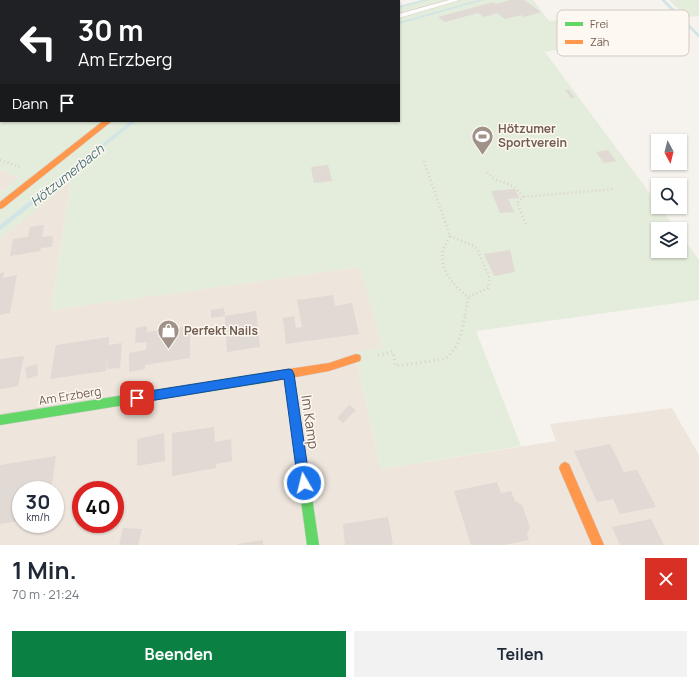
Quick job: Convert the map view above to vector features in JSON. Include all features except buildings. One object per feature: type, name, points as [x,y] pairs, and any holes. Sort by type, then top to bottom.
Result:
[{"type":"street","points":[[0,206],[107,122]]},
{"type":"street","name":"Am Erzberg","points":[[0,420],[289,374],[329,367],[356,358]]},
{"type":"street","name":"Im Kamp","points":[[289,374],[313,545]]},
{"type":"street","points":[[565,468],[598,545]]},
{"type":"lane","points":[[400,16],[457,0]]},
{"type":"path","points":[[424,161],[450,236],[474,246],[478,251],[490,279],[488,288],[468,297]]},
{"type":"path","points":[[487,172],[490,178],[495,181],[507,182],[516,187],[523,198]]},
{"type":"path","points":[[526,224],[517,203],[523,198],[614,189]]},
{"type":"path","points":[[450,236],[443,248],[442,257],[444,266],[450,279],[458,290],[468,297]]},
{"type":"path","points":[[356,358],[393,352],[396,366],[445,359],[455,352],[464,324],[468,297]]},
{"type":"shaded area","points":[[2,170],[19,178],[0,192],[0,171]]},
{"type":"shaded area","points":[[71,181],[51,310],[361,267],[382,348],[355,353],[381,469],[556,441],[550,424],[672,408],[699,455],[699,545],[0,545],[0,239]]},
{"type":"green space","points":[[426,0],[533,0],[549,21],[557,20],[557,49],[545,52],[651,195],[651,214],[665,214],[671,222],[651,222],[651,258],[687,258],[687,244],[699,260],[699,300],[476,331],[521,446],[381,469],[355,352],[382,348],[360,267],[51,310],[71,182],[0,239],[0,192],[19,178],[2,170],[0,171],[0,122],[400,122],[400,7]]},
{"type":"green space","points":[[669,0],[699,0],[699,16],[689,17],[689,10],[680,10]]},
{"type":"waterway","points":[[400,7],[426,0]]},
{"type":"waterway","name":"Hötzumerbach","points":[[400,23],[482,0]]},
{"type":"waterway","points":[[663,0],[673,10]]},
{"type":"waterway","points":[[689,26],[699,36]]},
{"type":"waterway","name":"Hötzumerbach","points":[[0,228],[133,122]]},
{"type":"traffic: fast","points":[[289,374],[313,545]]},
{"type":"traffic: fast","points":[[0,420],[269,377]]},
{"type":"traffic: slow","points":[[0,206],[107,122]]},
{"type":"traffic: slow","points":[[269,377],[329,367],[356,358]]},
{"type":"traffic: slow","points":[[565,468],[598,545]]},
{"type":"place","name":"Hötzumer Sportverein","points":[[482,156]]},
{"type":"place","name":"Perfekt Nails","points":[[168,350]]},
{"type":"route","points":[[137,398],[289,374],[304,483]]}]
